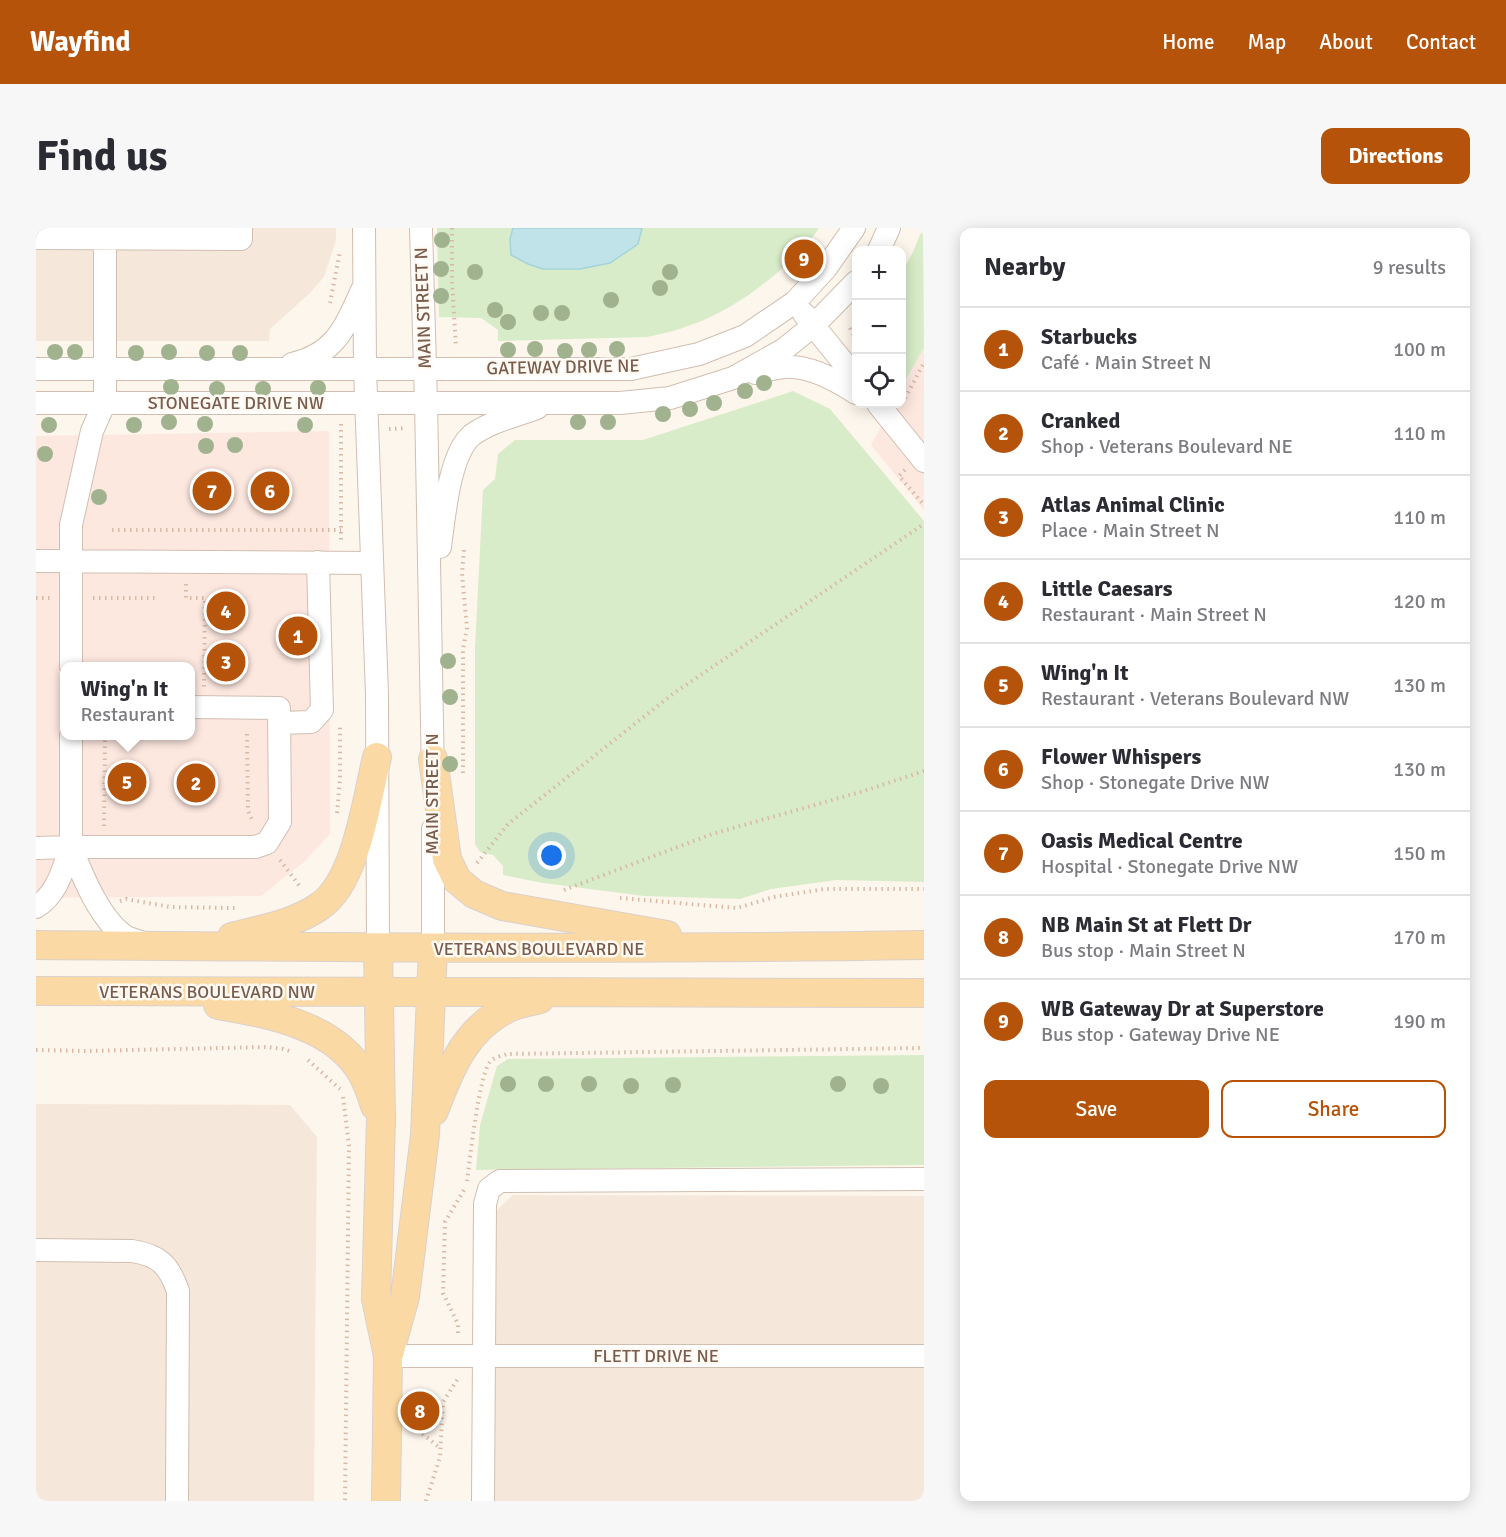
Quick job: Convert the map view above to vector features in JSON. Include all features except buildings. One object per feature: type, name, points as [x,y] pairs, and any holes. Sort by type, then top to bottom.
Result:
[{"type":"main road","points":[[36,945],[153,946],[229,938],[272,927],[319,908],[332,897],[343,881],[357,842],[377,757]]},
{"type":"main road","points":[[433,759],[447,859],[457,880],[474,894],[502,906],[746,948]]},
{"type":"main road","name":"VETERANS BOULEVARD NE","points":[[153,946],[433,949],[924,945]]},
{"type":"main road","name":"MAIN STREET N","points":[[378,948],[381,1118],[376,1299],[388,1356],[386,1501]]},
{"type":"main road","name":"MAIN STREET N","points":[[388,1356],[405,1297],[425,1135],[433,991],[433,949]]},
{"type":"main road","name":"VETERANS BOULEVARD NW","points":[[36,991],[433,991]]},
{"type":"main road","points":[[148,991],[258,1012],[301,1025],[334,1043],[349,1057],[363,1075],[381,1118]]},
{"type":"main road","points":[[433,991],[924,993]]},
{"type":"main road","points":[[425,1135],[447,1077],[464,1044],[490,1019],[513,1007],[563,992]]},
{"type":"street","points":[[36,238],[242,239],[241,228]]},
{"type":"street","name":"MAIN STREET N","points":[[364,228],[365,369],[377,757],[378,948]]},
{"type":"street","name":"MAIN STREET N","points":[[421,228],[433,759],[433,949]]},
{"type":"street","name":"GATEWAY DRIVE NE","points":[[365,369],[632,369],[699,354],[745,336],[795,302],[826,268],[854,228]]},
{"type":"street","points":[[881,246],[889,228]]},
{"type":"street","points":[[71,662],[71,525],[92,431],[105,402],[105,239]]},
{"type":"street","points":[[266,369],[316,357],[332,344],[346,325],[365,283]]},
{"type":"street","name":"GATEWAY DRIVE NE","points":[[366,403],[620,403],[670,398],[733,378],[783,350],[813,326],[852,286]]},
{"type":"street","points":[[795,302],[852,373]]},
{"type":"street","points":[[733,378],[791,367],[826,376],[852,391]]},
{"type":"street","name":"STONEGATE DRIVE NW","points":[[36,369],[365,369]]},
{"type":"street","points":[[430,616],[449,484],[461,452],[470,437],[488,426],[554,402]]},
{"type":"street","name":"STONEGATE DRIVE NW","points":[[36,403],[366,403]]},
{"type":"street","points":[[880,408],[924,461]]},
{"type":"street","points":[[36,561],[372,562]]},
{"type":"street","points":[[279,723],[311,722],[322,710],[318,562]]},
{"type":"street","points":[[36,848],[255,847],[267,843],[280,822],[279,708],[197,700]]},
{"type":"street","points":[[36,907],[57,886],[71,847],[71,740]]},
{"type":"street","points":[[71,847],[86,885],[112,924],[128,937],[153,946]]},
{"type":"street","points":[[483,1501],[485,1204],[489,1189],[500,1181],[924,1179]]},
{"type":"street","points":[[36,1250],[148,1253],[162,1262],[172,1274],[178,1291],[177,1501]]},
{"type":"street","name":"FLETT DRIVE NE","points":[[388,1356],[924,1356]]},
{"type":"path","points":[[452,228],[456,348]]},
{"type":"path","points":[[329,305],[342,242]]},
{"type":"path","points":[[850,328],[852,332]]},
{"type":"path","points":[[906,396],[924,363]]},
{"type":"path","points":[[340,430],[426,428]]},
{"type":"path","points":[[899,476],[924,505]]},
{"type":"path","points":[[475,866],[508,824],[674,693],[924,524]]},
{"type":"path","points":[[112,530],[341,530]]},
{"type":"path","points":[[463,775],[463,650],[467,628],[462,574],[465,544]]},
{"type":"path","points":[[186,577],[186,598],[205,598],[197,700]]},
{"type":"path","points":[[86,598],[158,598]]},
{"type":"path","points":[[247,734],[248,811],[256,828]]},
{"type":"path","points":[[105,740],[104,828],[115,828]]},
{"type":"path","points":[[572,892],[560,891],[712,834],[864,791],[924,771]]},
{"type":"path","points":[[279,859],[308,895]]},
{"type":"path","points":[[469,860],[480,871]]},
{"type":"path","points":[[620,898],[737,908],[774,897],[825,889],[924,890]]},
{"type":"path","points":[[119,902],[126,899],[170,907],[237,908]]},
{"type":"path","points":[[36,1050],[268,1047],[295,1053]]},
{"type":"path","points":[[490,1062],[507,1054],[924,1048]]},
{"type":"path","points":[[305,1058],[342,1092],[349,1146],[345,1501]]},
{"type":"path","points":[[426,1501],[440,1457],[443,1402],[459,1380],[459,1356]]},
{"type":"path","points":[[420,1411],[420,1432],[440,1448]]},
{"type":"shaded area","points":[[36,228],[336,228],[336,241],[324,277],[310,293],[270,329],[269,341],[36,341]]},
{"type":"shaded area","points":[[924,348],[924,510],[871,445],[891,408],[906,408],[906,382]]},
{"type":"shaded area","points":[[329,431],[330,834],[305,861],[261,896],[36,898],[36,436]]},
{"type":"shaded area","points":[[36,1104],[290,1105],[317,1137],[314,1501],[36,1501]]},
{"type":"shaded area","points":[[513,1195],[924,1196],[924,1501],[494,1501],[497,1210]]},
{"type":"green space","points":[[437,228],[819,228],[797,254],[757,289],[728,308],[698,323],[647,337],[498,341],[498,330],[481,318],[439,317]]},
{"type":"green space","points":[[923,228],[924,348],[906,380],[906,264]]},
{"type":"green space","points":[[793,391],[830,409],[924,521],[924,882],[836,880],[771,889],[740,899],[644,896],[543,883],[503,875],[503,866],[493,855],[480,852],[475,844],[475,648],[483,490],[495,479],[498,454],[515,440],[643,440]]},
{"type":"green space","points":[[924,1055],[924,1165],[476,1170],[480,1125],[497,1066],[508,1059]]},
{"type":"water","points":[[513,228],[642,228],[638,244],[610,263],[580,269],[543,269],[511,255],[510,239]]},
{"type":"place","name":"WB Gateway Dr at Superstore","points":[[804,259]]},
{"type":"place","name":"Oasis Medical Centre","points":[[212,491]]},
{"type":"place","name":"Flower Whispers","points":[[270,491]]},
{"type":"place","name":"Little Caesars","points":[[226,611]]},
{"type":"place","name":"Starbucks","points":[[298,636]]},
{"type":"place","name":"Atlas Animal Clinic","points":[[226,662]]},
{"type":"place","name":"Wing'n It","points":[[127,782]]},
{"type":"place","name":"Cranked","points":[[196,783]]},
{"type":"place","name":"NB Main St at Flett Dr","points":[[420,1411]]}]
